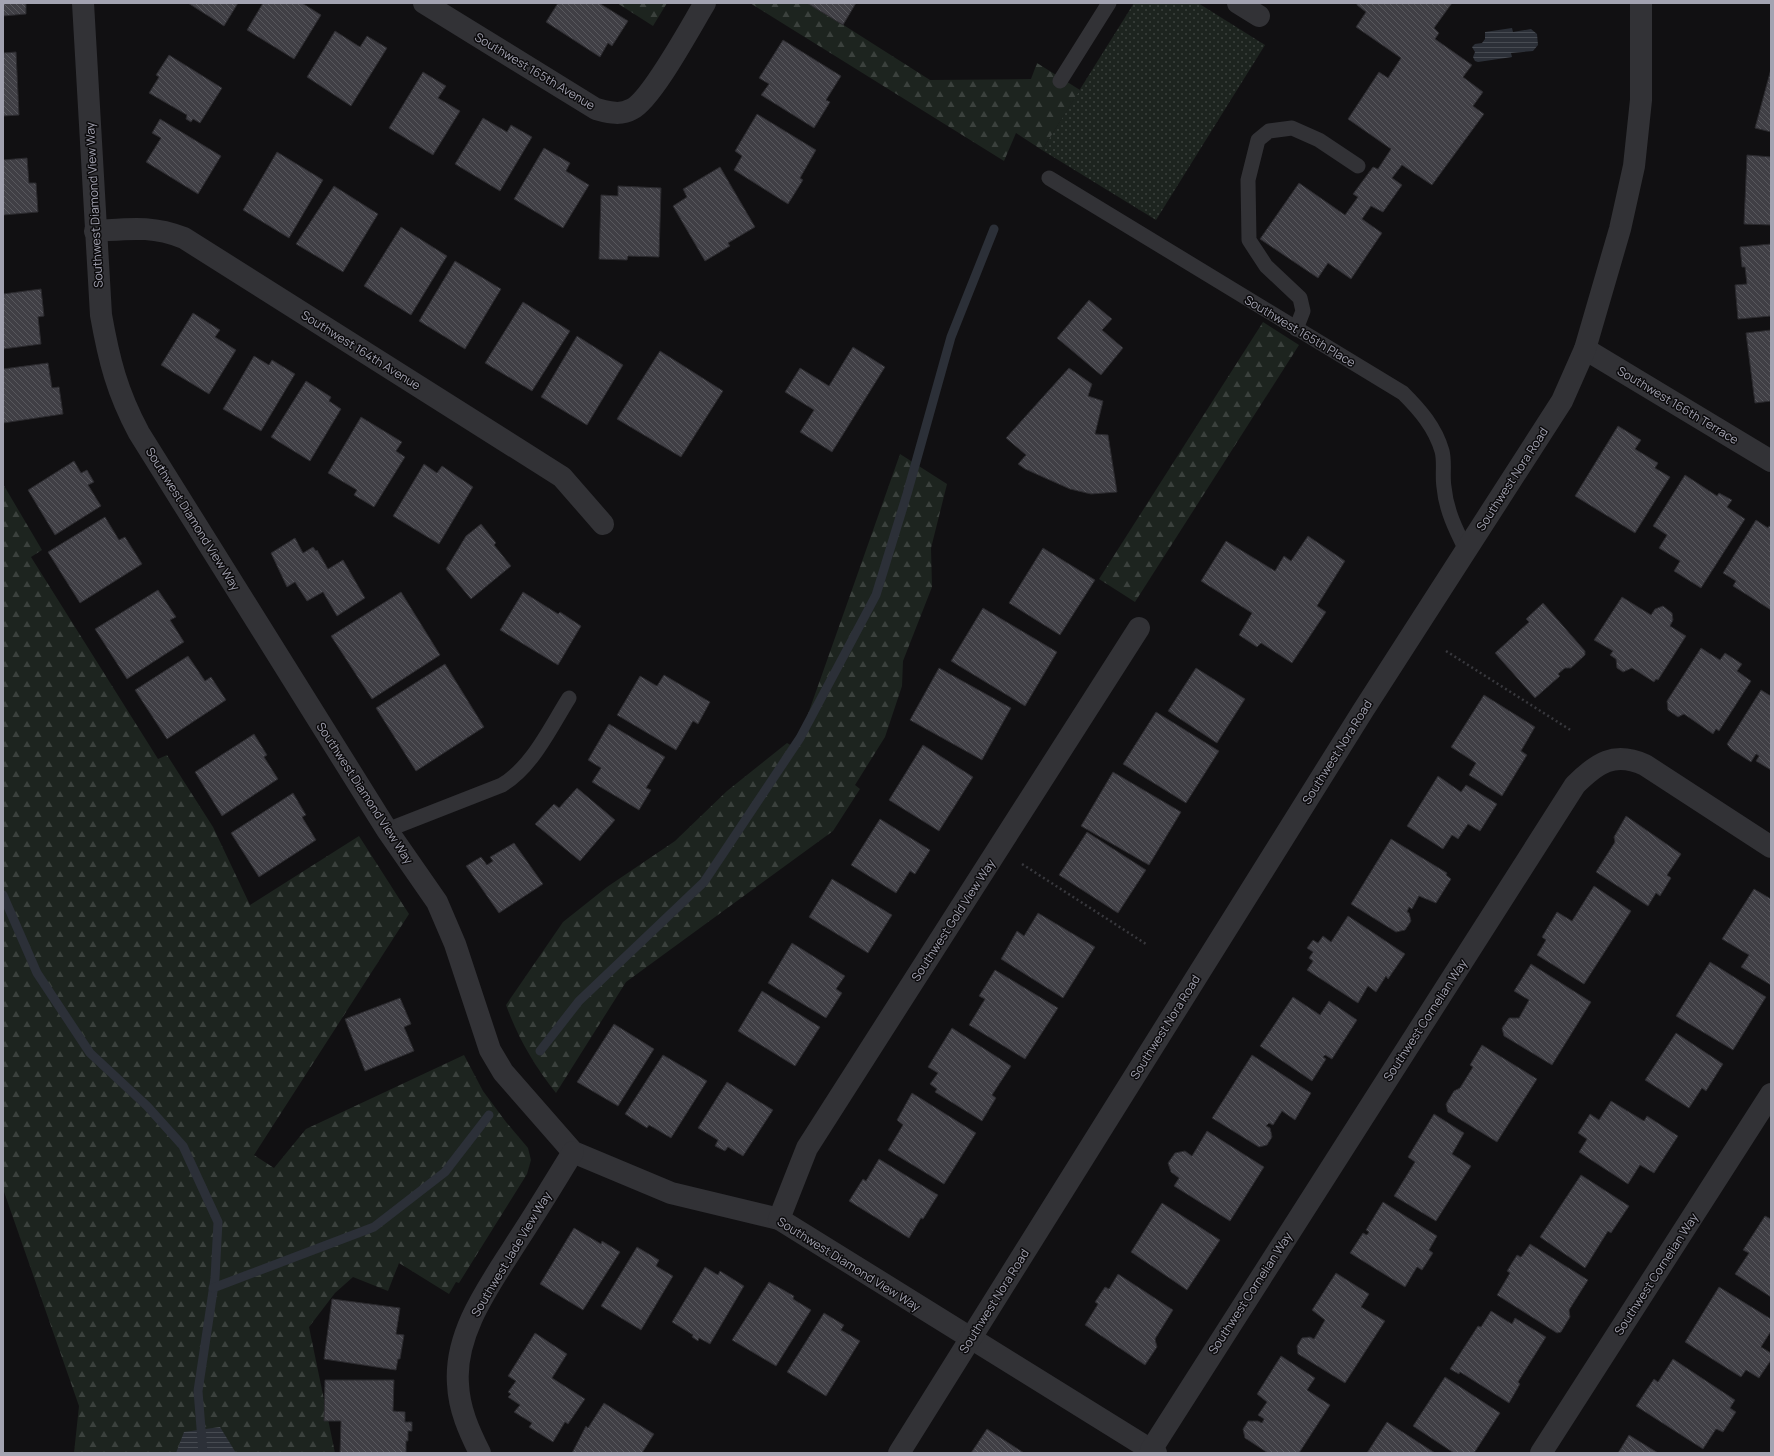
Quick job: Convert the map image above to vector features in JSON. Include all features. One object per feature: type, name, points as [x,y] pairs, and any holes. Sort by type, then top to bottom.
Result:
[{"type":"street","name":"Southwest Diamond View Way","points":[[83,3],[101,315],[109,356],[125,406],[139,433],[388,830],[437,902],[447,922],[490,1050],[503,1072],[573,1152],[671,1192],[780,1219],[970,1339],[1153,1451]]},
{"type":"street","name":"Southwest 165th Avenue","points":[[424,3],[596,109],[615,114],[632,109],[648,95],[705,3]]},
{"type":"street","points":[[1238,3],[1259,16]]},
{"type":"street","name":"Southwest Nora Road","points":[[899,1453],[1359,716],[1562,401],[1585,349],[1620,229],[1634,166],[1641,100],[1641,3]]},
{"type":"street","name":"Southwest 164th Avenue","points":[[95,231],[144,228],[167,232],[184,238],[562,478],[603,524]]},
{"type":"street","name":"Southwest 166th Terrace","points":[[1585,349],[1771,461]]},
{"type":"street","name":"Southwest Gold View Way","points":[[780,1219],[807,1148],[1139,628]]},
{"type":"street","name":"Southwest Cornelian Way","points":[[1153,1451],[1575,785],[1592,768],[1608,760],[1622,758],[1634,760],[1645,765],[1771,847]]},
{"type":"street","name":"Southwest Cornelian Way","points":[[1541,1453],[1771,1094]]},
{"type":"street","name":"Southwest Jade View Way","points":[[480,1453],[468,1430],[461,1408],[458,1383],[460,1358],[468,1329],[484,1296],[573,1152]]},
{"type":"lane","points":[[1060,81],[1109,3]]},
{"type":"lane","points":[[1296,329],[1303,311],[1300,298],[1266,266],[1249,240],[1248,180],[1258,140],[1269,130],[1292,128],[1319,140],[1358,166]]},
{"type":"lane","name":"Southwest 165th Place","points":[[1049,178],[1403,393],[1425,415],[1442,452],[1444,488],[1452,521],[1466,550]]},
{"type":"lane","points":[[388,830],[502,785],[515,777],[527,763],[569,698]]},
{"type":"path","points":[[1446,651],[1572,731]]},
{"type":"path","points":[[1022,864],[1146,944]]},
{"type":"green space","points":[[617,3],[667,3],[653,26]]},
{"type":"green space","points":[[750,3],[809,3],[930,80],[1031,79],[1037,63],[1080,90],[1042,150],[1016,133],[1004,161]]},
{"type":"green space","points":[[1134,3],[1198,3],[1265,45],[1156,220],[1042,150]]},
{"type":"green space","points":[[1263,322],[1299,345],[1135,602],[1099,579]]},
{"type":"green space","points":[[900,454],[947,484],[931,548],[932,587],[903,661],[902,686],[885,737],[855,785],[860,789],[833,831],[626,982],[556,1093],[527,1051],[506,1005],[563,922],[607,887],[675,841],[727,791],[787,743],[796,748]]},
{"type":"green space","points":[[3,484],[42,550],[31,557],[158,759],[167,755],[213,827],[250,905],[359,836],[409,914],[254,1155],[274,1168],[306,1129],[464,1055],[483,1091],[528,1148],[531,1160],[527,1174],[459,1283],[456,1282],[449,1294],[399,1263],[388,1291],[353,1277],[335,1293],[309,1327],[335,1453],[74,1453],[79,1406],[3,1189]]},
{"type":"shaded area","points":[[1512,28],[1513,32],[1531,29],[1537,34],[1538,45],[1533,51],[1511,53],[1512,57],[1478,62],[1475,61],[1473,57],[1475,52],[1472,47],[1475,44],[1482,43],[1485,39],[1485,32]]},
{"type":"shaded area","points":[[220,1427],[236,1453],[176,1453],[184,1432]]},
{"type":"building","points":[[3,3],[26,3],[26,14],[3,16]]},
{"type":"building","points":[[188,3],[238,3],[224,26]]},
{"type":"building","points":[[263,3],[302,3],[321,15],[294,59],[247,30]]},
{"type":"building","points":[[558,3],[599,3],[628,21],[612,46],[608,43],[600,57],[546,22]]},
{"type":"building","points":[[807,3],[856,3],[843,25]]},
{"type":"building","points":[[1357,3],[1452,3],[1434,28],[1439,33],[1435,39],[1472,65],[1463,77],[1483,92],[1473,106],[1484,114],[1432,185],[1402,165],[1392,178],[1402,185],[1383,212],[1371,206],[1362,219],[1382,233],[1351,279],[1328,263],[1318,278],[1260,239],[1299,183],[1345,215],[1358,197],[1353,194],[1373,167],[1378,169],[1391,149],[1348,119],[1379,72],[1388,78],[1401,58],[1356,27],[1366,12],[1357,5]]},
{"type":"building","points":[[335,31],[360,47],[367,36],[387,48],[351,106],[307,77]]},
{"type":"building","points":[[783,40],[841,76],[826,100],[830,102],[814,128],[761,95],[769,84],[759,78]]},
{"type":"building","points":[[16,52],[19,115],[3,116],[3,53]]},
{"type":"building","points":[[169,55],[222,88],[200,123],[193,119],[191,122],[186,119],[187,115],[149,93],[159,77],[156,75]]},
{"type":"building","points":[[1771,69],[1771,132],[1755,128]]},
{"type":"building","points":[[423,72],[446,86],[438,98],[460,111],[433,155],[389,128]]},
{"type":"building","points":[[757,114],[816,150],[800,178],[803,180],[788,204],[734,170],[742,156],[735,151]]},
{"type":"building","points":[[483,118],[507,132],[511,125],[532,137],[500,191],[455,164]]},
{"type":"building","points":[[160,119],[221,156],[198,194],[146,162],[161,138],[152,133]]},
{"type":"building","points":[[544,148],[570,163],[566,171],[589,185],[563,228],[514,199]]},
{"type":"building","points":[[277,152],[323,180],[289,238],[243,210]]},
{"type":"building","points":[[1747,155],[1771,157],[1771,225],[1744,224]]},
{"type":"building","points":[[27,158],[29,183],[36,183],[38,212],[3,215],[3,160]]},
{"type":"building","points":[[720,167],[755,227],[728,243],[730,246],[705,261],[673,206],[687,197],[683,189]]},
{"type":"building","points":[[334,186],[378,214],[343,272],[296,244]]},
{"type":"building","points":[[618,186],[661,188],[659,257],[628,256],[627,260],[599,259],[601,195],[618,196]]},
{"type":"building","points":[[401,227],[447,256],[411,315],[364,286]]},
{"type":"building","points":[[1771,244],[1771,316],[1738,319],[1735,285],[1747,284],[1745,267],[1742,267],[1740,247]]},
{"type":"building","points":[[455,261],[501,289],[465,349],[419,321]]},
{"type":"building","points":[[41,289],[44,316],[38,317],[41,344],[3,349],[3,294]]},
{"type":"building","points":[[1089,300],[1112,319],[1102,330],[1123,348],[1101,375],[1057,338]]},
{"type":"building","points":[[523,302],[570,331],[532,391],[485,363]]},
{"type":"building","points":[[193,313],[220,330],[215,337],[236,350],[209,394],[161,365]]},
{"type":"building","points":[[1771,330],[1771,401],[1755,403],[1746,333]]},
{"type":"building","points":[[577,336],[623,365],[587,425],[541,397]]},
{"type":"building","points":[[853,347],[885,367],[832,452],[800,432],[814,410],[785,392],[800,368],[829,386]]},
{"type":"building","points":[[660,351],[723,391],[681,457],[617,419]]},
{"type":"building","points":[[254,356],[269,365],[272,360],[295,374],[261,431],[223,409]]},
{"type":"building","points":[[48,363],[52,388],[59,387],[63,414],[3,423],[3,369]]},
{"type":"building","points":[[1069,368],[1092,384],[1088,396],[1103,401],[1095,434],[1108,435],[1117,492],[1091,494],[1070,489],[1025,469],[1018,464],[1026,455],[1006,438]]},
{"type":"building","points":[[306,381],[331,397],[329,401],[341,409],[310,461],[271,437]]},
{"type":"building","points":[[361,417],[402,442],[396,451],[405,457],[374,507],[354,495],[357,490],[328,473]]},
{"type":"building","points":[[1618,426],[1641,440],[1635,449],[1658,463],[1655,468],[1670,477],[1635,533],[1575,496]]},
{"type":"building","points":[[74,461],[81,473],[87,470],[94,482],[88,485],[101,506],[55,535],[28,490]]},
{"type":"building","points":[[424,464],[437,473],[442,466],[473,487],[439,544],[393,516]]},
{"type":"building","points":[[1685,475],[1717,496],[1719,493],[1732,500],[1727,507],[1745,519],[1701,588],[1674,571],[1680,561],[1659,548],[1667,535],[1653,526]]},
{"type":"building","points":[[105,517],[119,540],[125,537],[142,564],[80,603],[48,552]]},
{"type":"building","points":[[1756,520],[1768,528],[1769,526],[1771,527],[1771,610],[1733,586],[1736,581],[1723,573]]},
{"type":"building","points":[[481,524],[496,543],[494,545],[511,566],[471,599],[446,569],[466,536]]},
{"type":"building","points":[[1308,536],[1345,561],[1317,606],[1326,612],[1292,663],[1261,643],[1257,647],[1239,635],[1252,613],[1201,581],[1226,541],[1275,571],[1284,556],[1291,561]]},
{"type":"building","points":[[295,538],[303,553],[313,547],[316,551],[317,550],[328,569],[343,560],[365,598],[337,616],[323,592],[307,601],[295,582],[287,587],[271,553]]},
{"type":"building","points":[[1043,548],[1095,580],[1060,635],[1009,603]]},
{"type":"building","points":[[158,590],[176,617],[170,620],[184,642],[127,679],[95,629]]},
{"type":"building","points":[[401,592],[440,655],[372,699],[331,636]]},
{"type":"building","points":[[523,592],[558,614],[560,612],[581,626],[558,665],[500,630]]},
{"type":"building","points":[[1622,597],[1651,615],[1655,609],[1663,606],[1672,613],[1673,620],[1670,626],[1686,636],[1658,680],[1656,679],[1654,682],[1632,668],[1623,672],[1617,668],[1616,659],[1610,655],[1613,651],[1594,640]]},
{"type":"building","points":[[1543,603],[1585,651],[1585,655],[1571,668],[1565,668],[1558,674],[1560,676],[1535,698],[1495,653],[1529,622],[1526,619]]},
{"type":"building","points":[[983,608],[1057,652],[1025,706],[951,661]]},
{"type":"building","points":[[1701,648],[1720,660],[1725,653],[1742,664],[1737,671],[1751,681],[1719,731],[1716,729],[1713,734],[1684,714],[1678,717],[1668,710],[1667,701]]},
{"type":"building","points":[[188,656],[205,681],[211,677],[226,700],[167,739],[135,690]]},
{"type":"building","points":[[445,664],[484,727],[416,771],[376,708]]},
{"type":"building","points":[[939,668],[1011,708],[982,760],[910,720]]},
{"type":"building","points":[[1196,668],[1245,699],[1217,743],[1168,711]]},
{"type":"building","points":[[664,675],[710,702],[698,724],[693,721],[676,750],[617,715],[640,676],[657,686]]},
{"type":"building","points":[[1761,690],[1771,696],[1771,770],[1756,761],[1759,756],[1756,754],[1751,762],[1731,749],[1727,744]]},
{"type":"building","points":[[1484,695],[1535,727],[1521,751],[1527,755],[1502,796],[1469,775],[1476,763],[1451,747]]},
{"type":"building","points":[[1156,712],[1219,751],[1186,803],[1123,764]]},
{"type":"building","points":[[609,724],[665,757],[646,788],[651,790],[639,810],[592,782],[601,768],[588,760]]},
{"type":"building","points":[[254,734],[267,755],[264,757],[278,779],[222,816],[195,772]]},
{"type":"building","points":[[923,745],[973,777],[939,831],[889,800]]},
{"type":"building","points":[[1113,772],[1181,812],[1149,865],[1081,826]]},
{"type":"building","points":[[1438,776],[1461,792],[1466,785],[1497,804],[1480,831],[1468,824],[1458,839],[1452,835],[1443,849],[1407,826]]},
{"type":"building","points":[[577,788],[615,820],[580,861],[535,824],[554,804],[559,808]]},
{"type":"building","points":[[293,793],[306,815],[302,817],[316,840],[259,877],[231,833]]},
{"type":"building","points":[[1626,816],[1681,854],[1667,875],[1671,878],[1660,896],[1656,893],[1648,906],[1596,872],[1615,842],[1614,837]]},
{"type":"building","points":[[880,819],[930,850],[915,874],[910,871],[896,893],[851,865]]},
{"type":"building","points":[[1087,832],[1146,870],[1118,913],[1059,875]]},
{"type":"building","points":[[1391,839],[1447,873],[1446,875],[1451,879],[1436,903],[1419,896],[1412,909],[1409,907],[1407,912],[1409,913],[1411,921],[1405,930],[1396,932],[1351,904]]},
{"type":"building","points":[[514,843],[543,884],[499,913],[466,866],[481,857],[487,865],[493,861],[490,857]]},
{"type":"building","points":[[832,879],[892,915],[868,953],[809,917]]},
{"type":"building","points":[[1594,886],[1631,911],[1584,984],[1537,955],[1546,940],[1542,937],[1557,912],[1572,921]]},
{"type":"building","points":[[1754,889],[1771,899],[1771,985],[1741,967],[1749,955],[1722,939]]},
{"type":"building","points":[[1038,913],[1095,947],[1063,998],[1001,959],[1017,931],[1024,936]]},
{"type":"building","points":[[1348,916],[1405,954],[1388,979],[1386,976],[1376,992],[1368,986],[1358,1003],[1307,970],[1313,961],[1309,958],[1313,952],[1307,948],[1313,940],[1318,943],[1323,936],[1331,942]]},
{"type":"building","points":[[792,943],[845,976],[836,989],[842,993],[826,1018],[768,983]]},
{"type":"building","points":[[1710,962],[1766,997],[1733,1050],[1676,1016]]},
{"type":"building","points":[[1531,964],[1591,1002],[1552,1065],[1504,1036],[1502,1028],[1509,1018],[1519,1018],[1529,1000],[1514,991]]},
{"type":"building","points":[[995,970],[1058,1008],[1025,1059],[969,1025],[985,999],[979,996]]},
{"type":"building","points":[[762,991],[820,1027],[795,1066],[738,1031]]},
{"type":"building","points":[[1293,997],[1320,1015],[1329,1001],[1357,1020],[1332,1059],[1325,1055],[1323,1057],[1326,1059],[1312,1081],[1260,1046]]},
{"type":"building","points":[[400,998],[411,1024],[404,1027],[414,1051],[365,1071],[345,1019]]},
{"type":"building","points":[[614,1024],[654,1049],[618,1106],[577,1082]]},
{"type":"building","points":[[952,1028],[1011,1066],[992,1095],[996,1098],[982,1121],[935,1092],[937,1089],[930,1084],[938,1073],[928,1067]]},
{"type":"building","points":[[1676,1033],[1723,1064],[1706,1091],[1702,1088],[1689,1108],[1645,1080]]},
{"type":"building","points":[[1482,1045],[1537,1079],[1497,1142],[1448,1112],[1446,1104],[1454,1091],[1460,1088],[1473,1067],[1470,1065]]},
{"type":"building","points":[[663,1055],[707,1081],[671,1138],[649,1125],[647,1128],[625,1114]]},
{"type":"building","points":[[1252,1055],[1311,1093],[1295,1120],[1282,1111],[1273,1125],[1269,1123],[1266,1126],[1270,1128],[1272,1137],[1267,1145],[1259,1147],[1212,1118]]},
{"type":"building","points":[[727,1082],[773,1110],[743,1156],[728,1147],[725,1151],[715,1146],[718,1140],[698,1128]]},
{"type":"building","points":[[912,1093],[976,1133],[944,1184],[888,1150],[903,1125],[897,1120]]},
{"type":"building","points":[[1611,1101],[1644,1121],[1647,1116],[1678,1136],[1654,1173],[1640,1165],[1628,1184],[1579,1152],[1587,1139],[1578,1133],[1590,1114],[1599,1120]]},
{"type":"building","points":[[1434,1114],[1464,1133],[1452,1154],[1471,1166],[1436,1221],[1394,1196],[1415,1162],[1408,1157]]},
{"type":"building","points":[[1207,1131],[1264,1167],[1230,1221],[1174,1186],[1179,1178],[1171,1172],[1168,1163],[1175,1153],[1185,1151],[1192,1156]]},
{"type":"building","points":[[879,1159],[938,1195],[923,1219],[921,1218],[909,1238],[849,1201],[863,1179],[866,1181]]},
{"type":"building","points":[[1581,1175],[1629,1206],[1611,1233],[1608,1231],[1585,1268],[1540,1237]]},
{"type":"building","points":[[1383,1202],[1437,1236],[1429,1250],[1433,1253],[1422,1270],[1417,1267],[1405,1287],[1350,1253],[1363,1233],[1367,1235],[1369,1232],[1366,1230]]},
{"type":"building","points":[[1162,1203],[1220,1240],[1187,1290],[1131,1252]]},
{"type":"building","points":[[1765,1216],[1771,1219],[1771,1297],[1735,1274],[1749,1253],[1743,1250]]},
{"type":"building","points":[[574,1228],[601,1244],[602,1241],[620,1252],[583,1310],[540,1284]]},
{"type":"building","points":[[1530,1244],[1588,1280],[1569,1310],[1570,1317],[1561,1332],[1557,1333],[1497,1295],[1510,1273],[1507,1271],[1517,1255],[1521,1257]]},
{"type":"building","points":[[637,1247],[659,1260],[656,1266],[673,1276],[641,1330],[601,1306]]},
{"type":"building","points":[[705,1267],[718,1275],[720,1271],[744,1286],[710,1344],[699,1338],[698,1341],[692,1337],[693,1335],[672,1322]]},
{"type":"building","points":[[1336,1273],[1369,1294],[1361,1307],[1385,1321],[1345,1383],[1298,1354],[1297,1346],[1302,1338],[1310,1337],[1314,1339],[1325,1320],[1312,1310]]},
{"type":"building","points":[[1118,1274],[1173,1310],[1155,1339],[1157,1347],[1145,1365],[1085,1325],[1098,1304],[1095,1302],[1105,1287],[1109,1289]]},
{"type":"building","points":[[769,1282],[794,1296],[793,1299],[811,1310],[776,1366],[732,1340]]},
{"type":"building","points":[[1719,1287],[1771,1319],[1771,1331],[1761,1347],[1771,1353],[1771,1360],[1759,1378],[1746,1370],[1741,1377],[1685,1342]]},
{"type":"building","points":[[332,1299],[400,1308],[396,1334],[404,1335],[400,1359],[398,1359],[396,1370],[324,1359]]},
{"type":"building","points":[[1491,1311],[1512,1324],[1515,1318],[1546,1337],[1518,1382],[1520,1384],[1509,1403],[1460,1372],[1459,1374],[1450,1369],[1478,1326],[1481,1327]]},
{"type":"building","points":[[824,1313],[844,1325],[841,1330],[860,1341],[826,1396],[787,1372]]},
{"type":"building","points":[[535,1333],[567,1354],[552,1378],[585,1399],[568,1424],[565,1422],[553,1442],[529,1427],[532,1423],[514,1412],[520,1405],[508,1397],[511,1394],[508,1392],[516,1381],[508,1376]]},
{"type":"building","points":[[1281,1356],[1315,1378],[1307,1390],[1330,1405],[1299,1453],[1268,1453],[1245,1438],[1243,1429],[1248,1421],[1258,1421],[1262,1423],[1264,1419],[1258,1415],[1267,1402],[1257,1394]]},
{"type":"building","points":[[1673,1359],[1735,1400],[1730,1408],[1736,1412],[1723,1432],[1716,1429],[1703,1449],[1636,1406],[1654,1379],[1658,1382]]},
{"type":"building","points":[[1445,1377],[1500,1413],[1474,1453],[1454,1453],[1413,1426]]},
{"type":"building","points":[[325,1380],[394,1380],[393,1411],[405,1412],[405,1422],[412,1422],[412,1431],[408,1431],[408,1441],[406,1441],[406,1453],[340,1453],[341,1421],[324,1421]]},
{"type":"building","points":[[604,1403],[654,1434],[642,1453],[572,1453],[586,1426],[588,1428]]},
{"type":"building","points":[[1387,1422],[1435,1453],[1367,1453]]},
{"type":"building","points":[[987,1429],[1024,1453],[971,1453]]},
{"type":"building","points":[[1629,1435],[1658,1453],[1618,1453]]},
{"type":"waterway","points":[[540,1051],[579,1001],[704,882],[800,738],[876,595],[907,494],[951,337],[994,229]]},
{"type":"waterway","points":[[3,895],[37,973],[90,1053],[147,1106],[183,1146],[218,1222],[215,1278],[198,1391],[203,1453]]},
{"type":"waterway","points":[[213,1288],[374,1227],[445,1172],[489,1115]]}]
